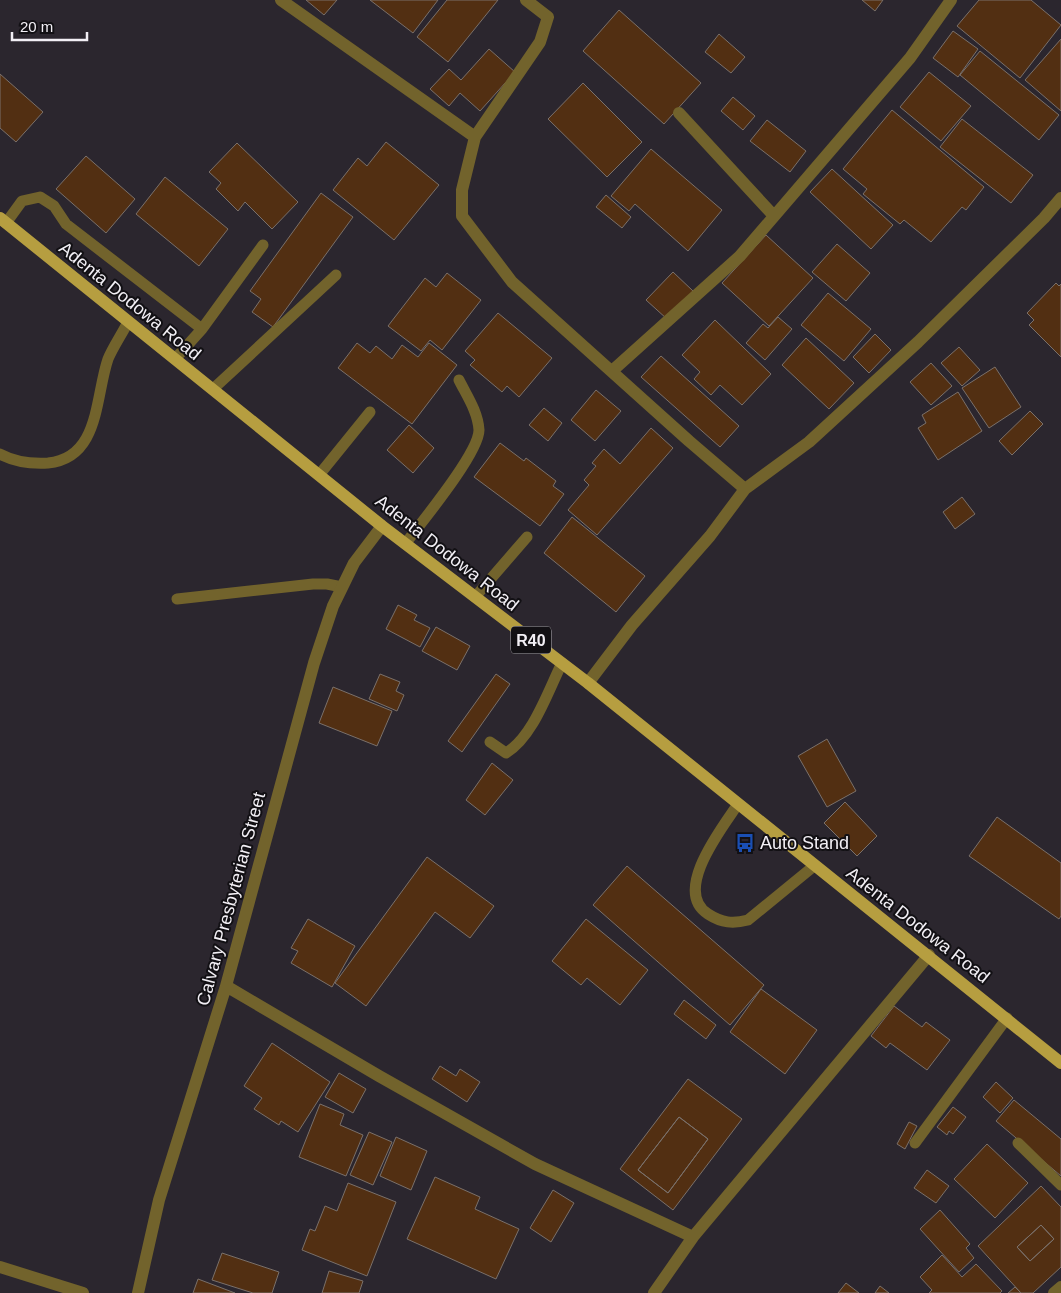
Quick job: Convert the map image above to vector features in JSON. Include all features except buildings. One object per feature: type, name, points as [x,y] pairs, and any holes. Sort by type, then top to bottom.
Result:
[{"type":"main road","name":"Adenta Dodowa Road","points":[[3,220],[382,526],[588,683],[814,866],[929,955],[1061,1063]]},
{"type":"street","points":[[281,0],[474,137]]},
{"type":"street","points":[[526,0],[548,17],[540,42],[474,137],[462,190],[462,216],[512,282],[745,489]]},
{"type":"street","points":[[612,371],[740,256],[910,58],[951,0]]},
{"type":"street","points":[[679,113],[774,216]]},
{"type":"street","points":[[588,683],[632,625],[710,536],[745,489],[809,442],[925,335],[1061,198]]},
{"type":"street","name":"Calvary Presbyterian Street","points":[[138,1293],[159,1200],[226,986],[314,663],[333,606],[342,587],[354,563],[382,526]]},
{"type":"street","points":[[654,1293],[693,1237],[929,955]]},
{"type":"street","points":[[226,986],[379,1076],[535,1164],[693,1237]]},
{"type":"street","points":[[0,1267],[83,1293]]},
{"type":"street","points":[[1054,1293],[1061,1287]]},
{"type":"lane","points":[[3,220],[22,201],[40,197],[54,206],[66,224],[202,330]]},
{"type":"lane","points":[[175,360],[202,330],[263,245]]},
{"type":"lane","points":[[212,390],[336,276]]},
{"type":"lane","points":[[0,454],[30,464],[55,462],[75,454],[89,436],[100,400],[109,358],[128,322]]},
{"type":"lane","points":[[405,544],[473,449],[479,432],[477,416],[459,380]]},
{"type":"lane","points":[[319,475],[370,412]]},
{"type":"lane","points":[[475,597],[527,537]]},
{"type":"lane","points":[[177,599],[314,584],[342,587]]},
{"type":"lane","points":[[490,742],[506,753],[521,742],[562,663]]},
{"type":"lane","points":[[738,804],[706,853],[697,877],[695,891],[697,903],[705,912],[726,922],[736,923],[748,920],[814,866]]},
{"type":"lane","points":[[915,1143],[1007,1018]]},
{"type":"lane","points":[[1018,1143],[1061,1185]]},
{"type":"place","name":"Auto Stand","points":[[745,843]]}]
